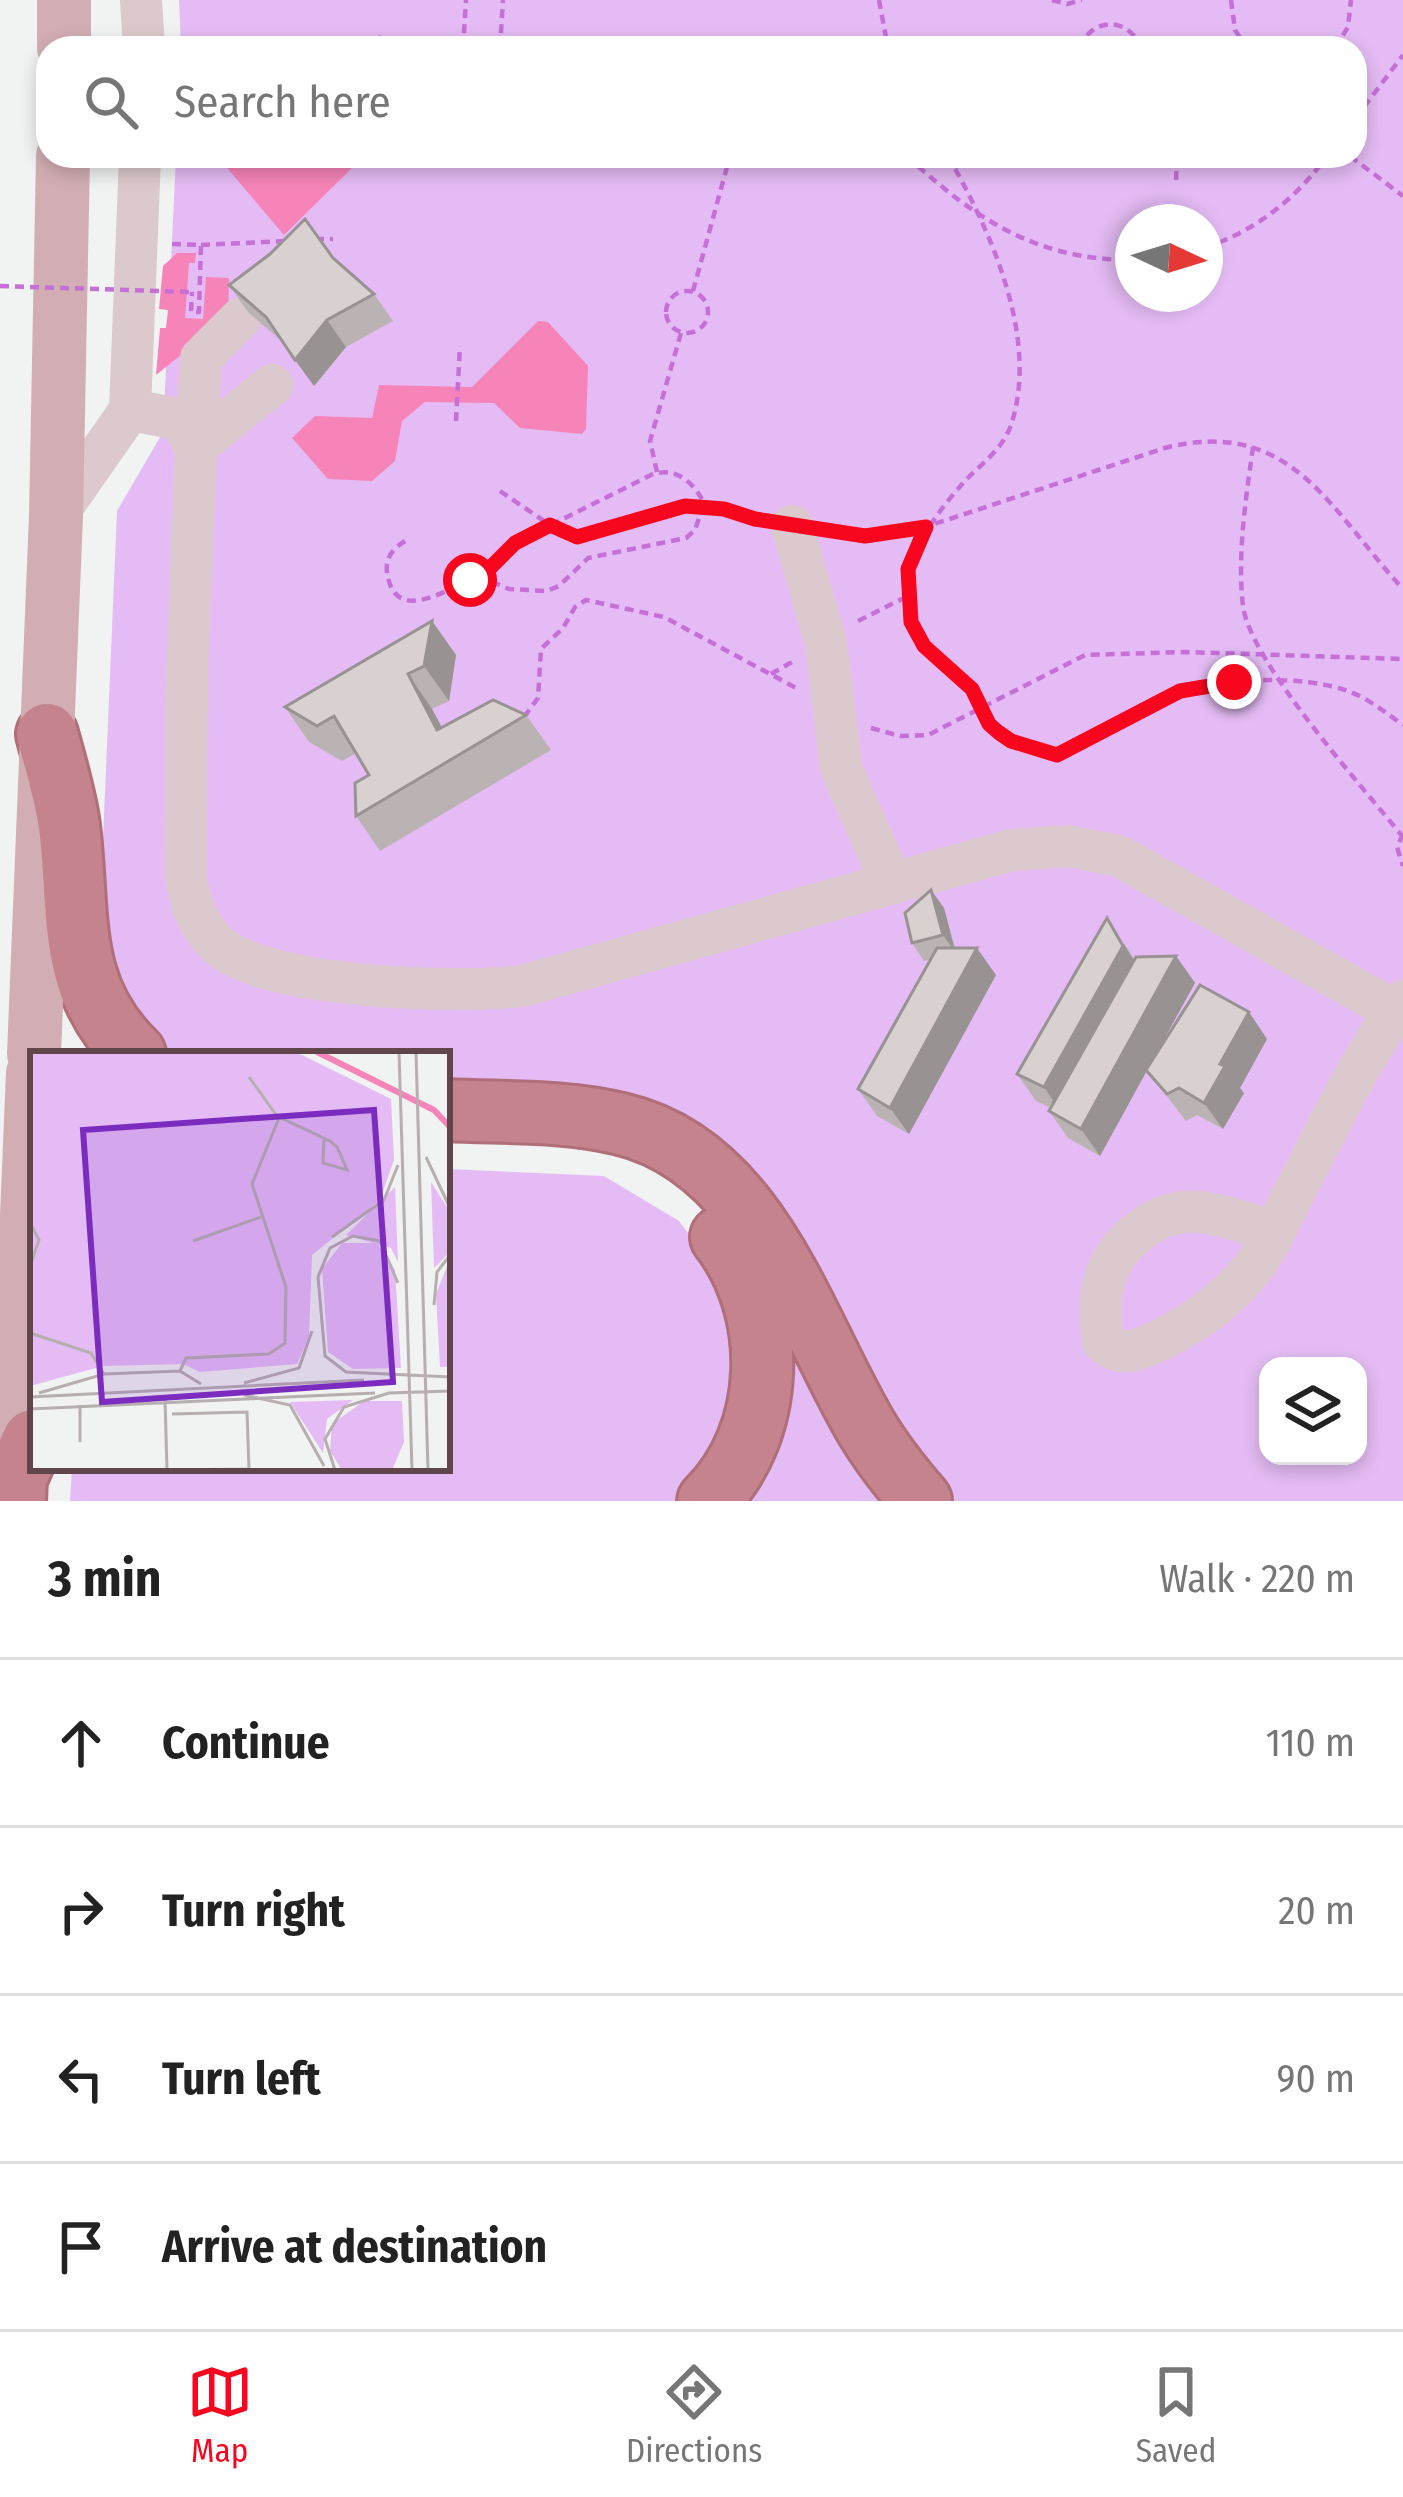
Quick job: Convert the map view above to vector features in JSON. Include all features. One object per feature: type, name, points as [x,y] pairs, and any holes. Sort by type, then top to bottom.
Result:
[{"type":"highway","points":[[47,734],[69,824],[81,968],[104,1022],[132,1051]]},
{"type":"highway","points":[[450,1110],[622,1124],[687,1154],[725,1184],[767,1242],[868,1430],[921,1501]]},
{"type":"highway","points":[[450,1148],[566,1153],[624,1167],[673,1193],[711,1224],[740,1262],[754,1298],[763,1348],[762,1388],[737,1464],[708,1501]]},
{"type":"main road","points":[[64,0],[64,36]]},
{"type":"main road","points":[[34,1051],[56,516],[63,168]]},
{"type":"main road","points":[[21,1473],[30,1173]]},
{"type":"lane","points":[[56,516],[130,410],[139,168]]},
{"type":"lane","points":[[240,320],[201,358],[196,447],[186,875],[201,924],[214,941],[236,958],[275,972],[326,981],[502,988],[1027,846],[1103,851],[1399,1006],[1367,1056],[1274,1232]]},
{"type":"lane","points":[[196,447],[272,385]]},
{"type":"lane","points":[[130,410],[179,419],[196,447]]},
{"type":"lane","points":[[792,526],[826,643],[841,768],[892,884]]},
{"type":"path","points":[[464,36],[466,0]]},
{"type":"path","points":[[501,36],[503,0]]},
{"type":"path","points":[[879,0],[886,36]]},
{"type":"path","points":[[1052,0],[1067,4],[1082,0]]},
{"type":"path","points":[[1231,0],[1239,36]]},
{"type":"path","points":[[1342,36],[1351,0]]},
{"type":"path","points":[[1086,36],[1110,23],[1134,36]]},
{"type":"path","points":[[1367,102],[1403,56]]},
{"type":"path","points":[[694,291],[727,168]]},
{"type":"path","points":[[921,168],[985,222],[1040,244],[1115,259]]},
{"type":"path","points":[[955,168],[985,222],[999,261],[1016,341],[1018,385],[1010,428],[996,451],[926,527],[908,569],[911,622],[924,646],[956,671],[989,724],[1011,741],[1057,755],[1180,691],[1234,682],[1342,689],[1375,704],[1403,725]]},
{"type":"path","points":[[1175,180],[1176,168]]},
{"type":"path","points":[[1223,240],[1260,223],[1317,168]]},
{"type":"path","points":[[1365,168],[1403,196]]},
{"type":"path","points":[[317,239],[333,238]]},
{"type":"path","points":[[136,242],[201,245],[294,240]]},
{"type":"path","points":[[0,286],[192,292],[191,312],[199,312],[201,245]]},
{"type":"path","points":[[684,290],[694,291],[702,296],[709,314],[699,330],[680,333],[667,320],[668,301],[684,290]]},
{"type":"path","points":[[657,473],[650,441],[680,333]]},
{"type":"path","points":[[456,421],[460,346]]},
{"type":"path","points":[[500,491],[577,537],[656,512],[704,506],[792,526],[883,536],[926,527],[1191,441],[1253,447],[1294,465],[1403,589]]},
{"type":"path","points":[[1253,447],[1244,514],[1244,607],[1261,654],[1402,835],[1397,853],[1403,866]]},
{"type":"path","points":[[405,541],[389,556],[387,571],[397,594],[425,602],[481,577],[515,543],[657,473],[689,481],[704,506]]},
{"type":"path","points":[[481,577],[509,589],[546,591],[559,586],[588,558],[686,538],[695,530],[704,506]]},
{"type":"path","points":[[519,721],[538,698],[541,649],[586,600],[647,610],[693,630],[861,725],[910,737],[928,735],[1085,655],[1403,659]]},
{"type":"shaded area","points":[[179,0],[1403,0],[1403,1501],[945,1501],[735,1169],[450,1096],[450,1051],[167,1051],[125,1015],[93,954],[101,887],[117,511],[163,432],[175,168],[1367,168],[1367,36],[180,36]]},
{"type":"shaded area","points":[[227,168],[351,168],[351,169],[284,235]]},
{"type":"shaded area","points":[[177,253],[196,253],[195,263],[189,263],[185,318],[203,319],[206,277],[229,278],[228,317],[156,375],[160,328],[166,328],[168,310],[159,309],[163,266]]},
{"type":"shaded area","points":[[538,321],[548,322],[588,366],[582,434],[520,428],[494,403],[425,402],[402,421],[395,461],[372,481],[328,479],[292,438],[315,416],[372,418],[379,385],[472,387]]},
{"type":"shaded area","points":[[450,1169],[604,1176],[679,1221],[728,1287],[741,1409],[683,1501],[70,1501],[72,1471],[450,1471]]},
{"type":"shaded area","points":[[772,1311],[899,1501],[730,1501]]},
{"type":"building","points":[[305,219],[333,258],[374,294],[327,320],[295,360],[266,317],[229,285]]},
{"type":"building","points":[[432,621],[424,666],[408,674],[437,730],[493,700],[526,715],[356,816],[355,783],[369,775],[334,716],[317,726],[285,707]]},
{"type":"building","points":[[931,890],[943,935],[912,943],[905,913]]},
{"type":"building","points":[[1107,918],[1123,946],[1044,1087],[1017,1074]]},
{"type":"building","points":[[937,948],[977,948],[890,1108],[858,1089]]},
{"type":"building","points":[[1176,956],[1081,1129],[1049,1111],[1136,957]]},
{"type":"building","points":[[1200,985],[1249,1012],[1204,1103],[1179,1088],[1167,1094],[1146,1070]]},
{"type":"route","points":[[470,580],[481,577],[515,543],[550,525],[577,537],[685,506],[865,536],[926,527],[908,569],[911,622],[924,646],[972,689],[989,724],[1011,741],[1057,755],[1180,691],[1234,682]]}]
